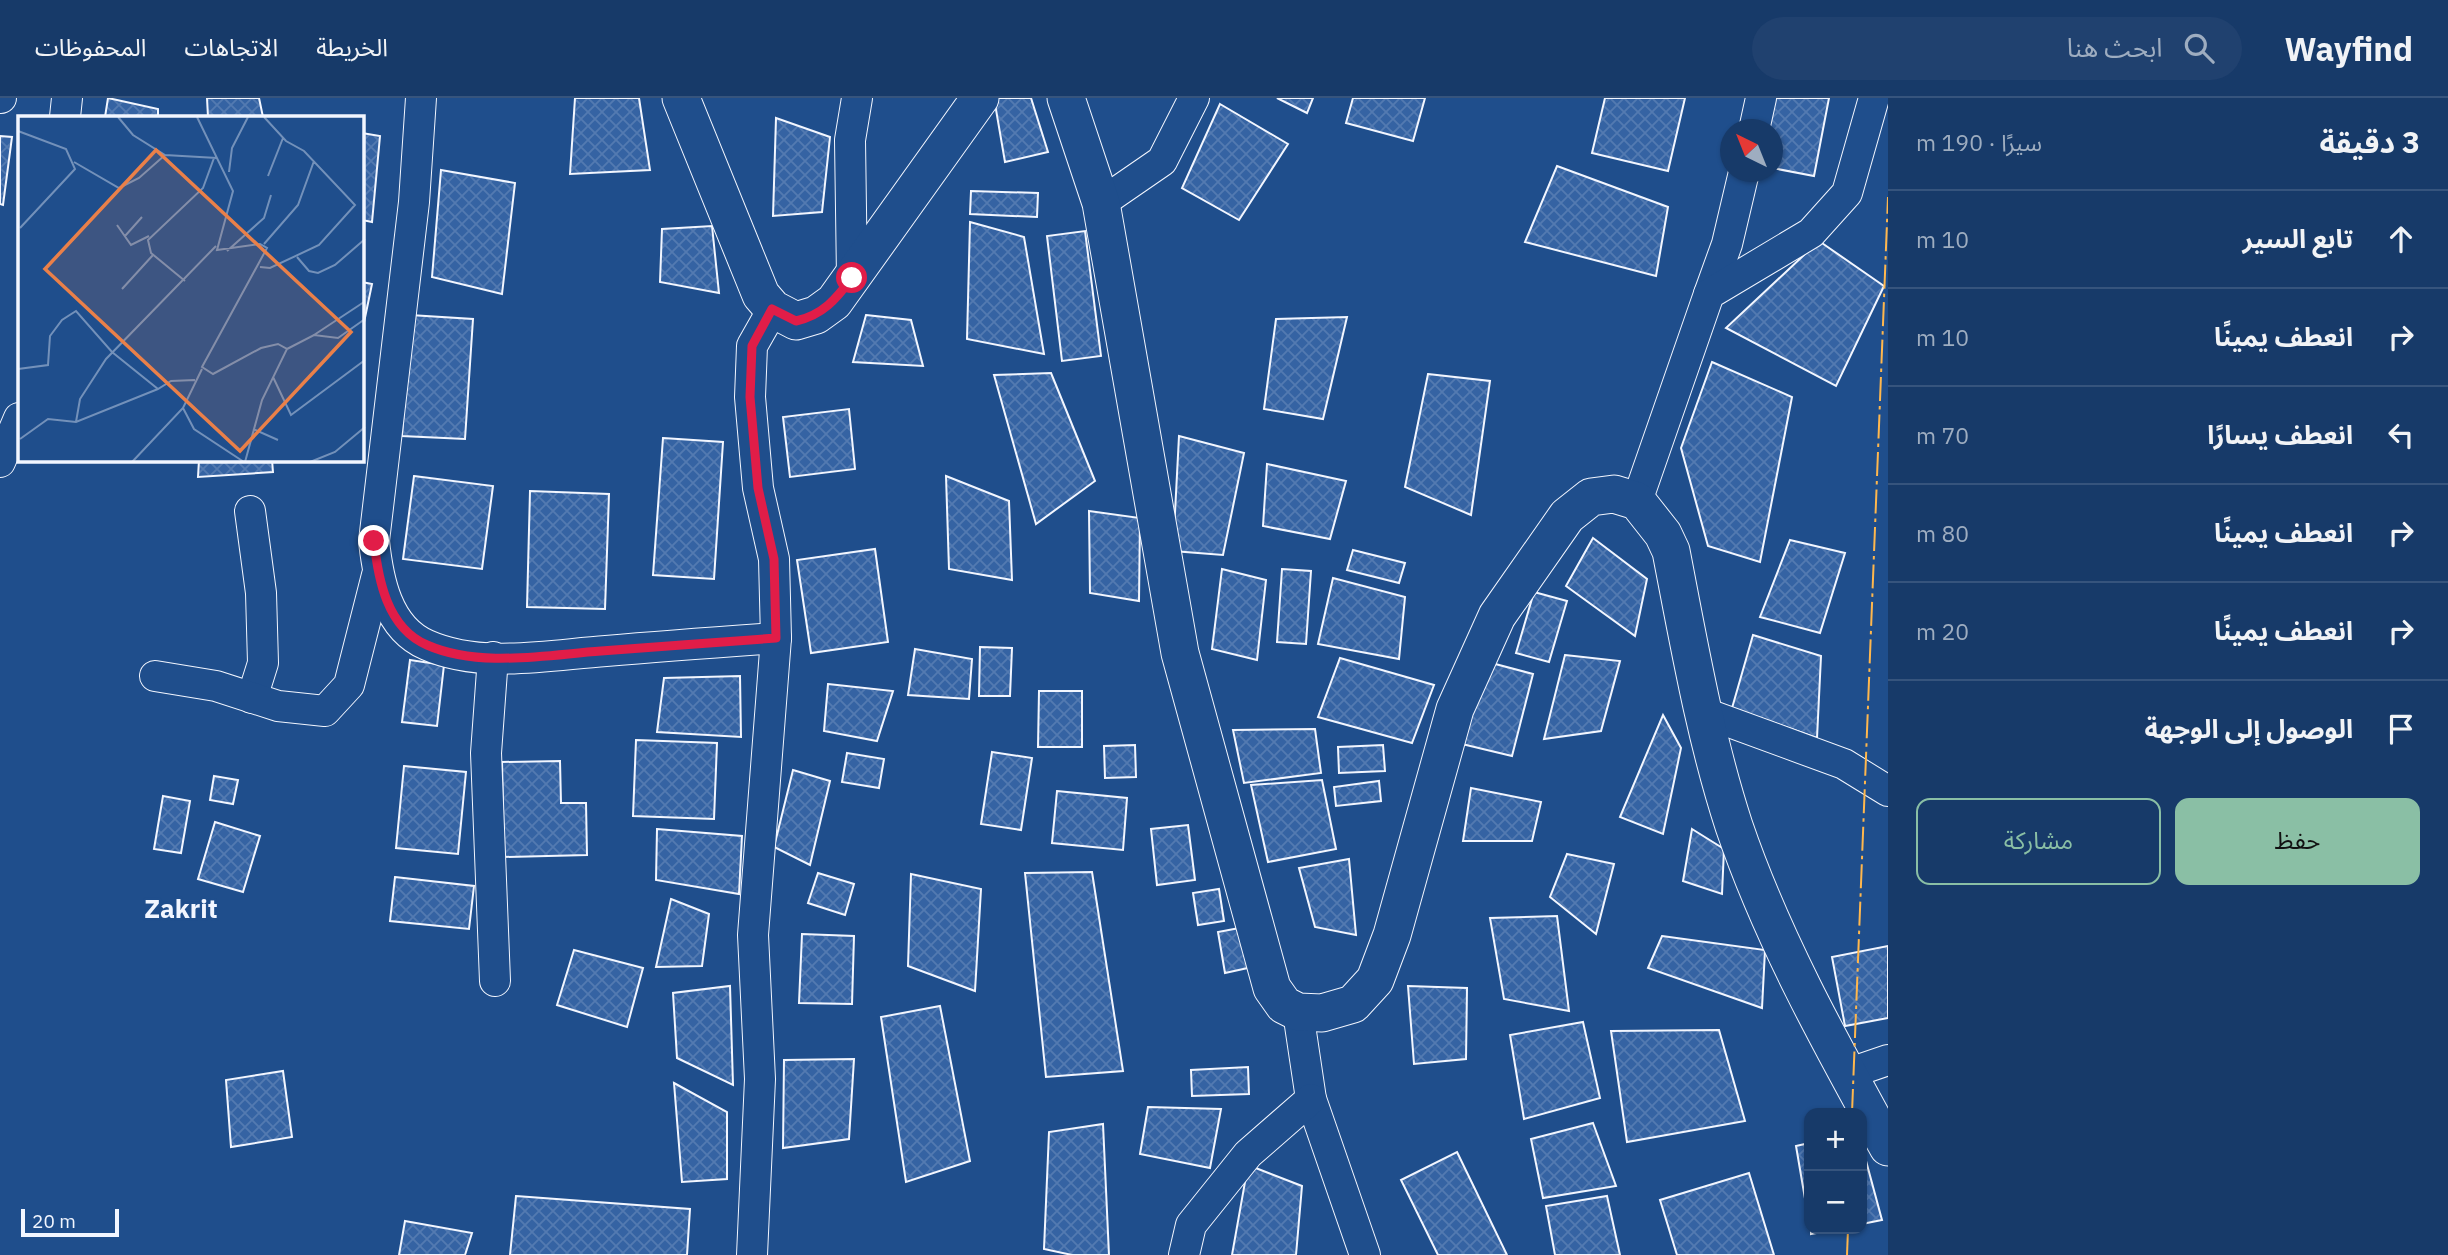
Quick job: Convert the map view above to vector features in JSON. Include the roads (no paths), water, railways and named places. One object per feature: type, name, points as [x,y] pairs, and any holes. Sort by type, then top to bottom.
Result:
[{"type":"street","points":[[65,116],[67,98]]},
{"type":"street","points":[[421,98],[414,202],[374,541],[377,575],[388,604],[403,627],[425,645],[469,657],[776,638]]},
{"type":"street","points":[[681,98],[761,295],[772,309],[796,321],[808,318],[834,302],[980,98]]},
{"type":"street","points":[[852,278],[850,140],[857,98]]},
{"type":"street","points":[[1066,98],[1101,203],[1180,653],[1272,988],[1284,1005],[1298,1012],[1322,1013],[1353,1004],[1376,980],[1392,935],[1455,709],[1497,616],[1567,516],[1591,497],[1614,494],[1637,502],[1662,534],[1671,551],[1702,712],[1734,825],[1756,884],[1847,1074],[1888,1147]]},
{"type":"street","points":[[1101,203],[1162,161],[1194,98]]},
{"type":"street","points":[[1756,119],[1761,98]]},
{"type":"street","points":[[1709,295],[1811,233],[1847,193],[1874,98]]},
{"type":"street","points":[[1637,502],[1727,244],[1742,182]]},
{"type":"street","points":[[752,1255],[760,1079],[753,935],[776,638],[774,559],[758,488],[750,397],[752,346],[772,309]]},
{"type":"street","points":[[0,462],[18,420]]},
{"type":"street","points":[[250,512],[261,593],[263,663],[252,698]]},
{"type":"street","points":[[155,676],[216,686],[278,706],[325,711],[349,685],[377,575]]},
{"type":"street","points":[[493,657],[486,790],[494,890],[495,981]]},
{"type":"street","points":[[1702,712],[1844,764],[1888,791]]},
{"type":"street","points":[[1298,1012],[1311,1099],[1365,1255]]},
{"type":"street","points":[[1847,1074],[1888,1060]]},
{"type":"street","points":[[1184,1255],[1191,1225],[1248,1154],[1311,1099]]},
{"type":"district","name":"Zakrit","points":[[181,909]]}]
